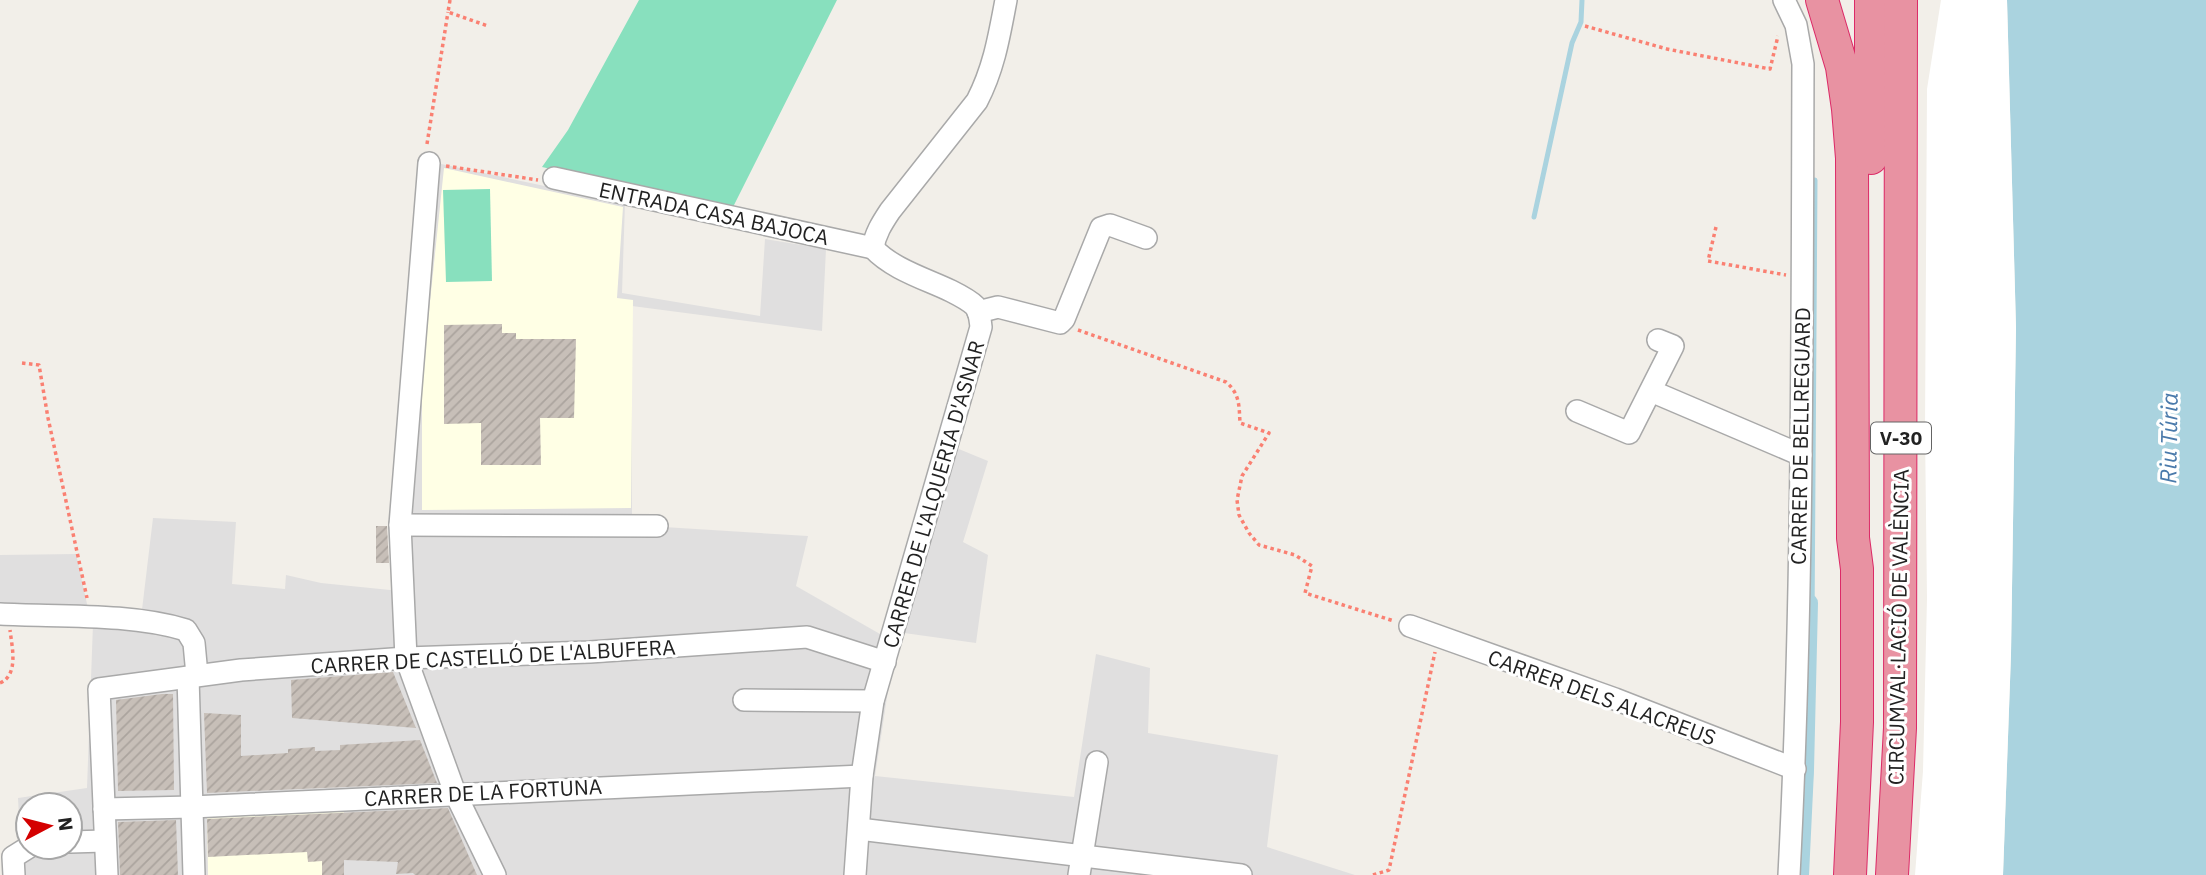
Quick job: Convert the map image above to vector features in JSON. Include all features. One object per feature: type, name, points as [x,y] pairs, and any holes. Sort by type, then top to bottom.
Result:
[{"type":"highway","points":[[1822,0],[1842,67],[1852,158],[1853,538],[1857,569]]},
{"type":"highway","name":"CIRCUMVAL·LACIÓ DE VALÈNCIA","points":[[1850,875],[1857,722],[1857,569],[1861,538],[1871,157],[1871,0]]},
{"type":"highway","name":"CIRCUMVAL·LACIÓ DE VALÈNCIA","points":[[1892,875],[1900,728],[1901,0]]},
{"type":"street","points":[[873,248],[874,239],[890,211],[976,101],[986,84],[995,60],[1006,0]]},
{"type":"street","name":"CARRER DE BELLREGUARD","points":[[1785,2],[1796,24],[1803,64],[1801,455],[1789,875]]},
{"type":"street","points":[[429,163],[400,525],[406,658],[455,793],[495,875]]},
{"type":"street","name":"ENTRADA CASA BAJOCA","points":[[554,178],[873,248]]},
{"type":"street","points":[[978,312],[998,307],[1059,323],[1064,319],[1101,228],[1110,225],[1146,238]]},
{"type":"street","name":"CARRER DE L'ALQUERIA D'ASNAR","points":[[855,875],[862,776],[873,701],[981,327],[975,306],[901,268],[873,248]]},
{"type":"street","points":[[1577,411],[1629,433],[1673,346],[1658,340]]},
{"type":"street","points":[[1651,391],[1801,455]]},
{"type":"street","points":[[400,525],[657,526]]},
{"type":"street","points":[[4,614],[91,617],[168,624],[186,630],[194,643],[194,875]]},
{"type":"street","name":"CARRER DELS ALACREUS","points":[[1410,626],[1615,699],[1794,769]]},
{"type":"street","name":"CARRER DE CASTELLÓ DE L'ALBUFERA","points":[[104,809],[99,688],[241,670],[406,658],[590,652],[807,637],[885,662]]},
{"type":"street","points":[[744,700],[873,701]]},
{"type":"street","points":[[1081,865],[1097,762]]},
{"type":"street","name":"CARRER DE LA FORTUNA","points":[[104,809],[862,776]]},
{"type":"street","points":[[104,809],[107,875]]},
{"type":"street","points":[[859,829],[1081,865],[1241,875]]},
{"type":"street","points":[[84,842],[105,841]]},
{"type":"street","points":[[14,856],[14,875]]},
{"type":"path","points":[[450,0],[427,149],[429,163],[536,181],[554,178]]},
{"type":"path","points":[[1585,26],[1667,49],[1770,69],[1785,2]]},
{"type":"path","points":[[448,12],[488,26]]},
{"type":"path","points":[[1716,227],[1708,261],[1802,277]]},
{"type":"path","points":[[1059,323],[1226,382],[1235,389],[1239,400],[1240,423],[1269,433],[1242,476],[1237,500],[1239,515],[1249,533],[1259,545],[1295,555],[1312,566],[1305,593],[1410,626]]},
{"type":"path","points":[[22,363],[39,365],[91,617]]},
{"type":"path","points":[[0,683],[11,674],[13,651],[4,614]]},
{"type":"path","points":[[1373,875],[1389,870],[1438,636]]},
{"type":"shaded area","points":[[427,161],[625,203],[622,293],[760,316],[765,239],[826,249],[822,331],[632,306],[632,525],[808,536],[796,586],[887,638],[949,445],[988,461],[963,542],[988,555],[976,643],[897,632],[875,776],[1074,797],[1096,654],[1150,668],[1148,733],[1278,755],[1267,847],[1355,875],[22,875],[21,861],[84,861],[84,791],[66,791],[87,788],[93,624],[0,619],[0,555],[76,554],[89,613],[141,618],[153,518],[236,522],[232,584],[285,589],[286,575],[321,583],[400,591]]},
{"type":"shaded area","points":[[444,168],[623,207],[617,298],[633,300],[631,508],[422,510],[422,378]]},
{"type":"shaded area","points":[[344,808],[344,875],[208,875],[207,814]]},
{"type":"green space","points":[[639,0],[837,0],[732,209],[542,167],[568,130]]},
{"type":"green space","points":[[490,189],[492,281],[446,282],[443,190]]},
{"type":"water","name":"Riu Túria","points":[[2007,0],[2206,0],[2206,875],[2003,875],[2011,654],[2016,328]]},
{"type":"pier","points":[[1941,0],[2007,0],[2016,328],[2011,654],[2003,875],[1915,875],[1923,771],[1927,598],[1927,89]]},
{"type":"building","points":[[502,324],[502,333],[516,333],[516,339],[576,339],[574,418],[540,418],[541,465],[481,465],[481,423],[444,424],[444,325]]},
{"type":"building","points":[[376,526],[387,526],[389,563],[376,563]]},
{"type":"building","points":[[393,672],[416,728],[292,718],[291,680]]},
{"type":"building","points":[[173,694],[174,790],[118,791],[116,700]]},
{"type":"building","points":[[204,713],[241,715],[241,756],[288,753],[288,749],[315,747],[315,751],[340,750],[340,745],[420,740],[437,783],[207,793]]},
{"type":"building","points":[[448,808],[477,875],[396,874],[398,862],[344,860],[344,875],[322,875],[322,861],[308,862],[307,852],[208,857],[207,819]]},
{"type":"building","points":[[176,820],[178,875],[120,875],[118,822]]},
{"type":"waterway","points":[[1534,217],[1572,43],[1581,22],[1582,0]]},
{"type":"waterway","points":[[1805,875],[1811,771],[1815,180]]},
{"type":"waterway","points":[[1800,875],[1809,603]]}]
